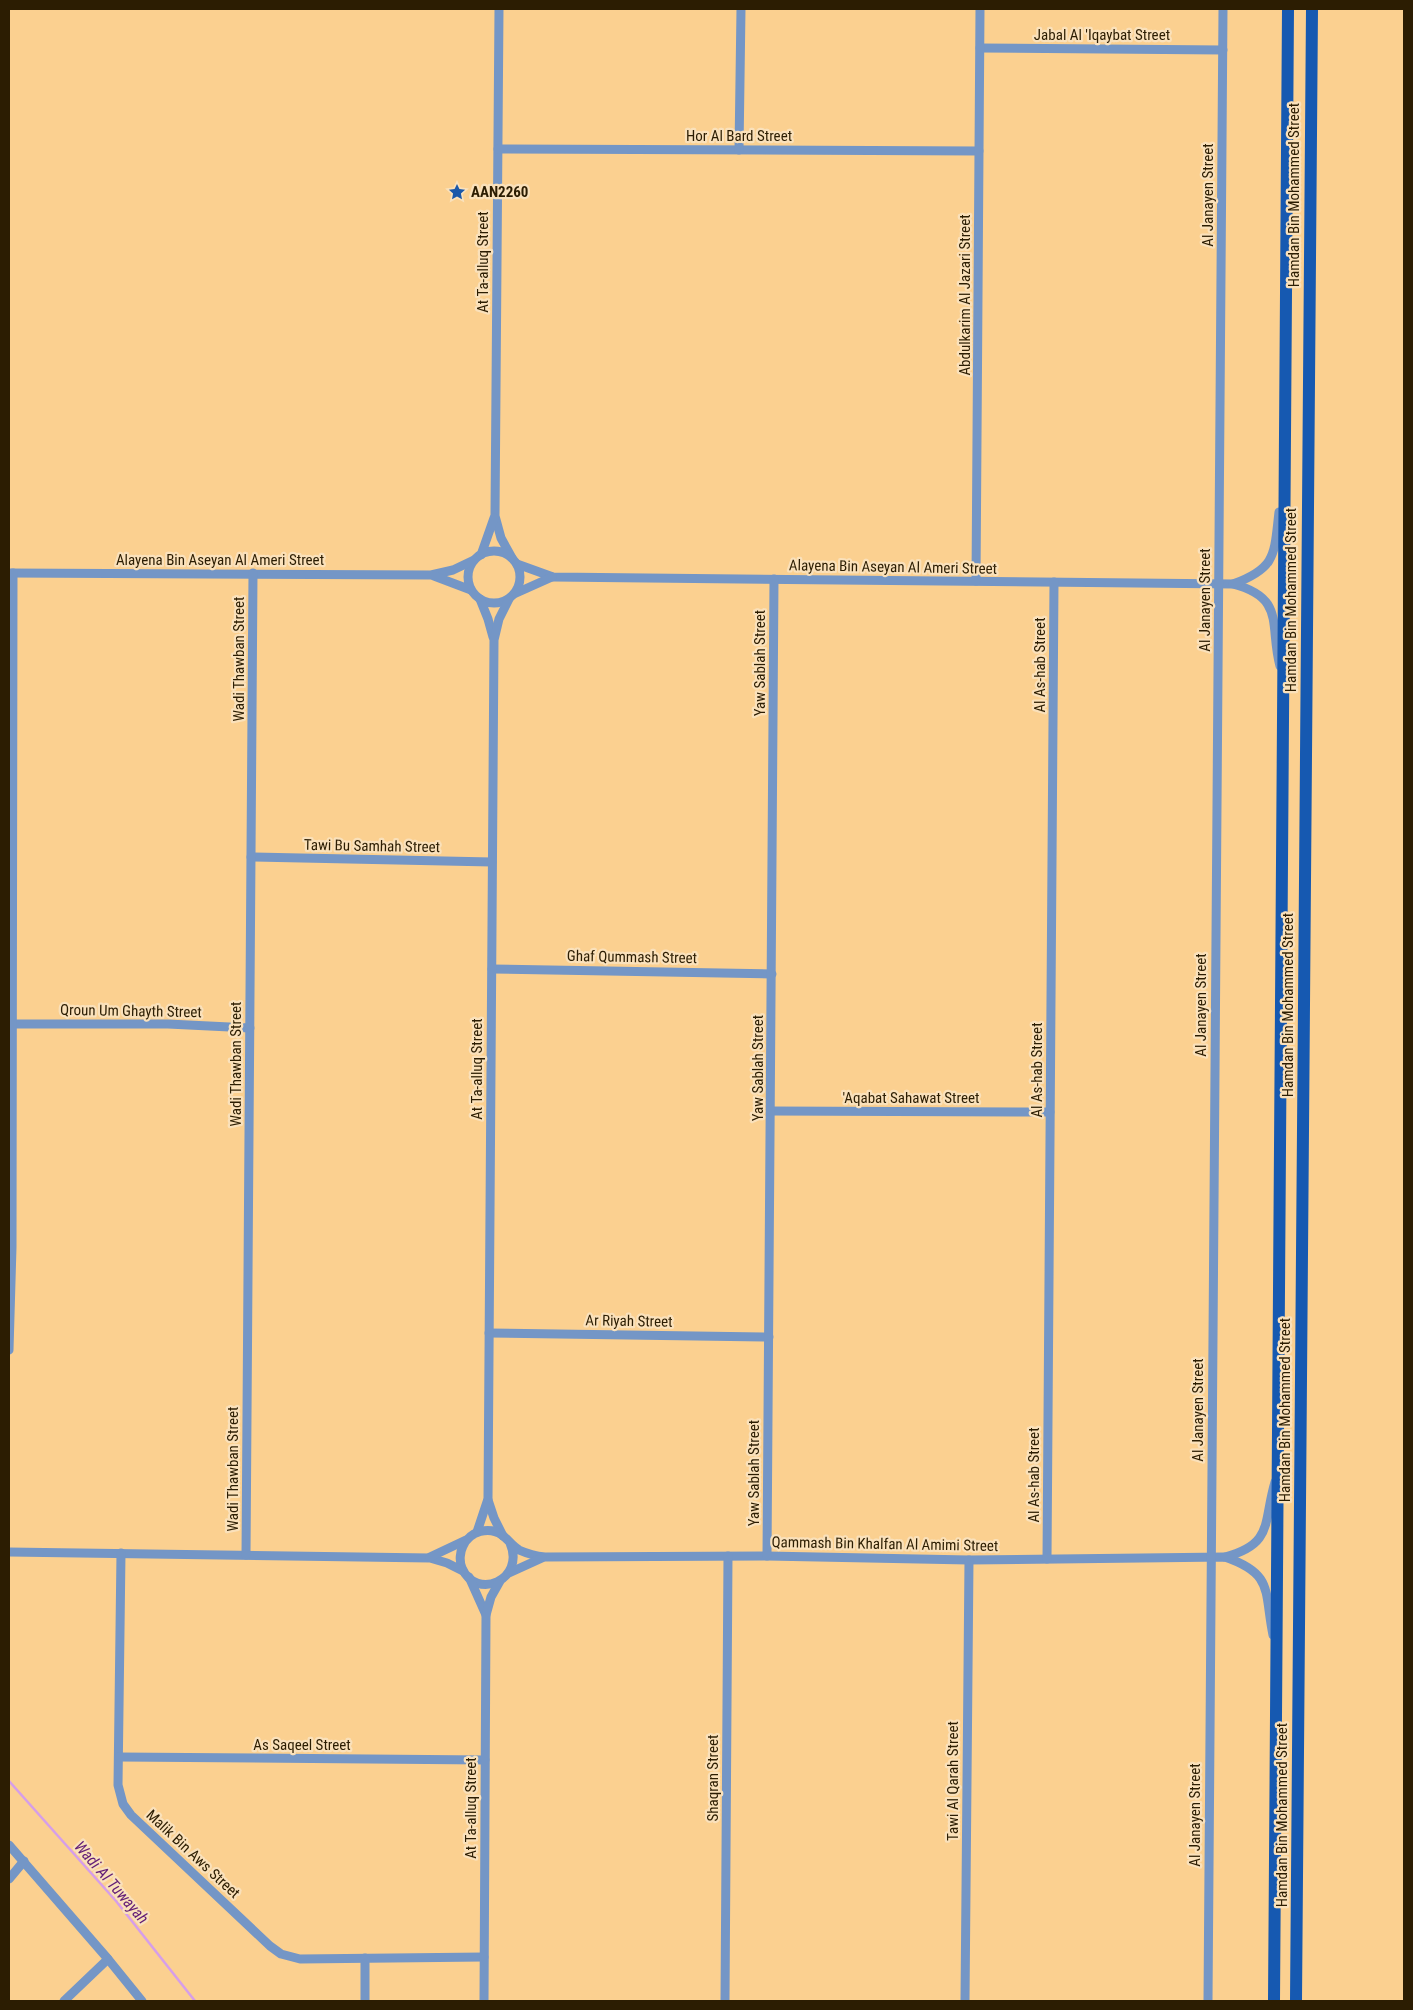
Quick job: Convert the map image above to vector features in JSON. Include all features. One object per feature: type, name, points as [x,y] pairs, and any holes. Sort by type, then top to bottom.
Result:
[{"type":"main road","name":"Hamdan Bin Mohammed Street","points":[[1274,2001],[1288,9]]},
{"type":"main road","name":"Hamdan Bin Mohammed Street","points":[[1296,2001],[1312,9]]},
{"type":"street","name":"At Ta-alluq Street","points":[[499,9],[495,516],[501,538],[514,561]]},
{"type":"street","points":[[739,150],[741,9]]},
{"type":"street","name":"Abdulkarim Al Jazari Street","points":[[976,582],[980,9]]},
{"type":"street","name":"Al Janayen Street","points":[[1208,2001],[1223,9]]},
{"type":"street","name":"Jabal Al 'Iqaybat Street","points":[[980,48],[1223,50]]},
{"type":"street","name":"Hor Al Bard Street","points":[[498,149],[979,151]]},
{"type":"street","name":"Alayena Bin Aseyan Al Ameri Street","points":[[1233,584],[1260,572],[1272,557],[1285,480]]},
{"type":"street","name":"At Ta-alluq Street","points":[[477,558],[495,516]]},
{"type":"street","points":[[487,552],[500,552],[514,561],[520,580],[511,597],[497,603],[480,599],[471,590],[468,578],[477,558],[487,552]]},
{"type":"street","name":"Alayena Bin Aseyan Al Ameri Street","points":[[11,573],[431,575],[453,570],[477,558]]},
{"type":"street","name":"Alayena Bin Aseyan Al Ameri Street","points":[[514,561],[553,577]]},
{"type":"street","points":[[9,1350],[12,1247],[11,573]]},
{"type":"street","name":"Wadi Thawban Street","points":[[246,1555],[253,573]]},
{"type":"street","name":"Alayena Bin Aseyan Al Ameri Street","points":[[431,575],[471,590]]},
{"type":"street","name":"Alayena Bin Aseyan Al Ameri Street","points":[[511,597],[532,585],[553,577],[1233,584],[1260,594],[1269,606],[1273,619],[1276,651],[1283,679]]},
{"type":"street","name":"Yaw Sablah Street","points":[[767,1556],[774,579]]},
{"type":"street","name":"Al As-hab Street","points":[[1047,1559],[1054,582]]},
{"type":"street","name":"At Ta-alluq Street","points":[[507,1540],[494,1518],[488,1499],[494,640],[499,619],[511,597]]},
{"type":"street","name":"At Ta-alluq Street","points":[[480,599],[494,640]]},
{"type":"street","name":"Tawi Bu Samhah Street","points":[[251,857],[492,862]]},
{"type":"street","name":"Ghaf Qummash Street","points":[[492,969],[772,974]]},
{"type":"street","name":"Qroun Um Ghayth Street","points":[[11,1024],[168,1024],[250,1028]]},
{"type":"street","name":"'Aqabat Sahawat Street","points":[[771,1111],[1050,1112]]},
{"type":"street","name":"Ar Riyah Street","points":[[489,1333],[769,1337]]},
{"type":"street","name":"Qammash Bin Khalfan Al Amimi Street","points":[[507,1540],[526,1553],[545,1557],[767,1556],[969,1560],[1225,1557],[1244,1551],[1259,1538],[1266,1525],[1277,1474]]},
{"type":"street","name":"At Ta-alluq Street","points":[[477,1532],[488,1499]]},
{"type":"street","points":[[9,1552],[430,1558],[448,1563],[484,1584],[500,1581],[508,1574],[514,1556],[507,1540],[488,1530],[477,1532],[466,1540],[430,1558]]},
{"type":"street","points":[[466,1540],[460,1558],[466,1574]]},
{"type":"street","name":"Malik Bin Aws Street","points":[[121,1553],[119,1792],[127,1810],[270,1946],[281,1954],[293,1958],[484,1957]]},
{"type":"street","name":"Shaqran Street","points":[[725,2001],[728,1556]]},
{"type":"street","name":"Qammash Bin Khalfan Al Amimi Street","points":[[508,1574],[526,1564],[545,1557]]},
{"type":"street","name":"Qammash Bin Khalfan Al Amimi Street","points":[[1225,1557],[1246,1565],[1261,1580],[1266,1594],[1276,1650]]},
{"type":"street","name":"Tawi Al Qarah Street","points":[[965,2001],[969,1560]]},
{"type":"street","name":"At Ta-alluq Street","points":[[466,1574],[486,1615]]},
{"type":"street","name":"At Ta-alluq Street","points":[[484,2001],[486,1615],[500,1581]]},
{"type":"street","name":"As Saqeel Street","points":[[119,1757],[485,1760]]},
{"type":"street","points":[[9,1845],[142,2001]]},
{"type":"street","points":[[9,1879],[24,1861]]},
{"type":"street","points":[[365,1958],[365,2001]]},
{"type":"street","points":[[64,2001],[108,1959]]},
{"type":"waterway","name":"Wadi Al Tuwayah","points":[[9,1781],[116,1901],[195,2001]]},
{"type":"place","name":"AAN2260","points":[[457,192]]}]
